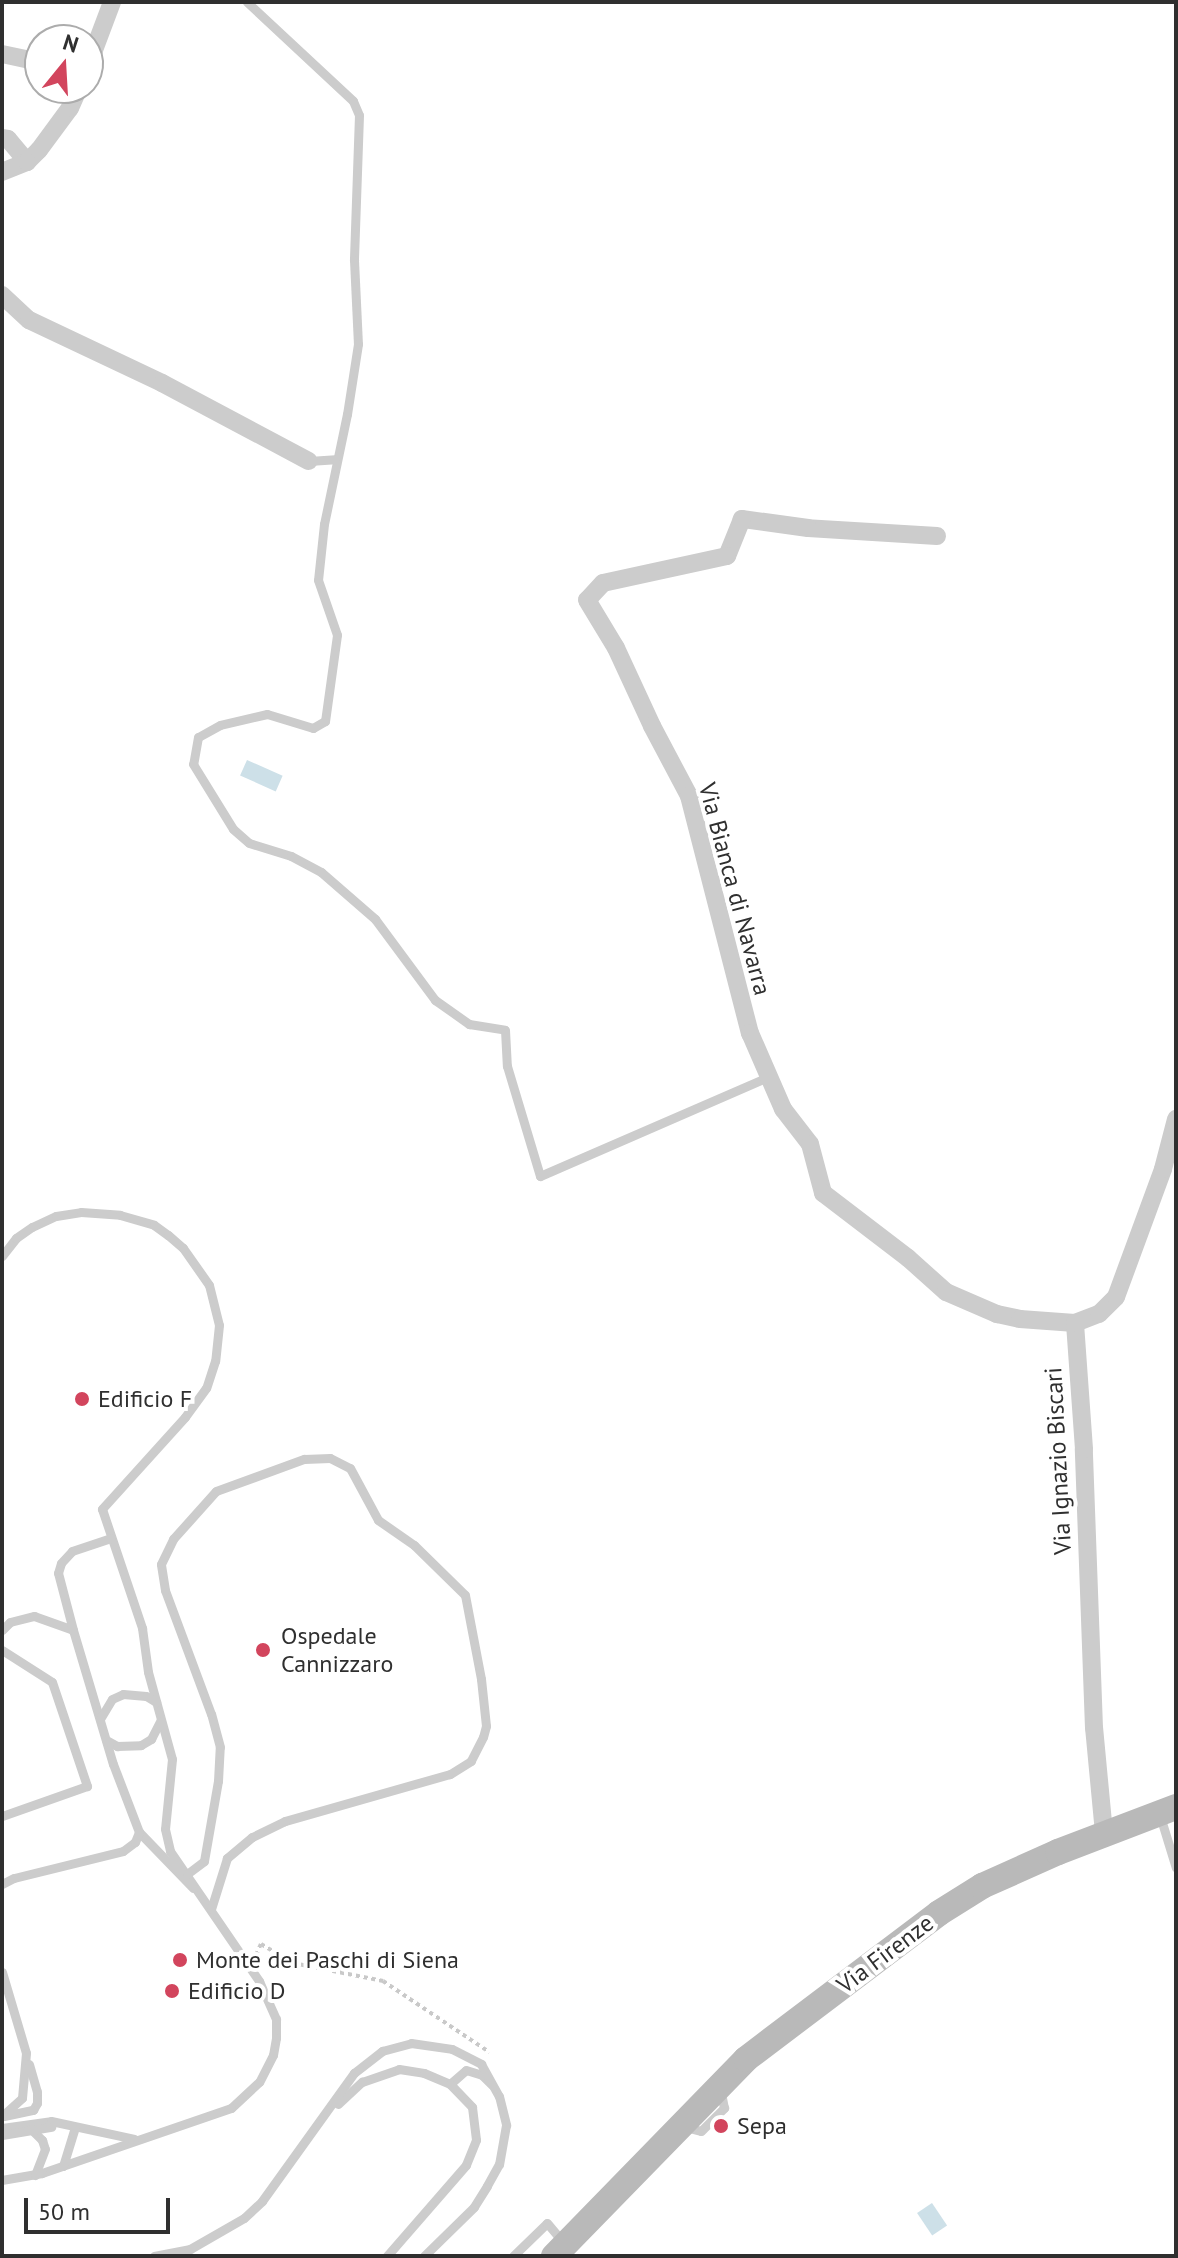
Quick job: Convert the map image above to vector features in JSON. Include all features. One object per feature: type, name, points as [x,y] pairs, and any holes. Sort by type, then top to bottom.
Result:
[{"type":"street","points":[[104,24],[112,2]]},
{"type":"street","points":[[2,54],[24,59]]},
{"type":"street","points":[[2,172],[27,162],[51,137],[70,104]]},
{"type":"street","points":[[2,138],[8,139],[27,162]]},
{"type":"street","points":[[2,295],[29,320],[162,383],[309,461]]},
{"type":"street","name":"Via Bianca di Navarra","points":[[937,536],[808,528],[742,519],[727,556],[603,583],[587,600],[616,648],[689,796],[733,979],[768,1077],[783,1109],[810,1144],[823,1193],[908,1258],[946,1292],[1008,1317],[1075,1323]]},
{"type":"street","points":[[1075,1323],[1099,1314],[1116,1297],[1163,1169],[1176,1119]]},
{"type":"street","name":"Via Ignazio Biscari","points":[[1075,1323],[1084,1449],[1094,1728],[1104,1833]]},
{"type":"street","name":"Via Firenze","points":[[559,2250],[746,2059],[939,1913],[982,1886],[1104,1833],[1168,1810]]},
{"type":"lane","points":[[247,2],[353,101],[359,115],[354,260],[358,344],[347,414],[335,459],[318,580],[337,635],[325,721],[313,728],[267,714],[220,725],[198,737],[193,764],[233,829],[249,843],[291,856],[337,884],[375,919],[435,1000],[453,1016],[469,1024],[505,1030],[507,1066],[540,1176],[768,1077]]},
{"type":"lane","points":[[309,461],[335,459]]},
{"type":"lane","points":[[2,1256],[24,1232],[56,1216],[109,1213],[138,1219],[168,1235],[183,1248],[209,1285],[219,1325],[210,1378],[185,1417],[102,1509],[142,1628],[156,1702],[172,1759],[165,1829],[170,1851],[250,1969],[276,2019],[273,2055],[259,2082],[231,2108],[35,2175],[2,2177]]},
{"type":"lane","points":[[187,1874],[204,1861],[218,1781],[220,1747],[211,1714],[165,1590],[161,1564],[173,1539],[194,1511],[216,1491],[304,1459],[330,1458],[350,1468],[378,1520],[414,1545],[465,1595],[481,1679],[483,1737],[471,1761],[450,1774],[285,1821],[252,1837],[227,1858],[211,1909]]},
{"type":"lane","points":[[111,1538],[72,1551],[61,1563],[58,1573],[106,1740],[139,1832],[203,1898]]},
{"type":"lane","points":[[2,1630],[10,1622],[34,1616],[73,1630]]},
{"type":"lane","points":[[2,1650],[52,1682],[87,1786],[2,1816]]},
{"type":"lane","points":[[100,1719],[112,1699],[123,1694],[146,1696],[156,1702]]},
{"type":"lane","points":[[106,1740],[129,1748],[141,1745],[151,1739],[161,1717]]},
{"type":"lane","points":[[1168,1810],[1176,1868]]},
{"type":"lane","points":[[145,1841],[159,1841],[165,1829]]},
{"type":"lane","points":[[2,1884],[14,1878],[123,1851],[135,1842],[139,1832]]},
{"type":"lane","points":[[204,1861],[222,1868]]},
{"type":"lane","points":[[2,1972],[37,2092],[33,2110],[2,2116]]},
{"type":"lane","points":[[154,2256],[190,2249],[244,2218],[262,2201],[354,2073],[382,2051],[411,2043],[452,2049],[481,2064],[505,2111],[506,2125],[499,2164],[474,2207],[424,2256]]},
{"type":"lane","points":[[2,2116],[22,2098],[26,2053]]},
{"type":"lane","points":[[327,2114],[362,2082],[384,2072],[412,2069],[450,2084],[472,2107],[477,2130],[475,2148],[461,2172],[387,2256]]},
{"type":"lane","points":[[450,2084],[466,2070],[482,2075],[495,2087]]},
{"type":"lane","points":[[2,2128],[51,2121],[138,2139]]},
{"type":"lane","points":[[2,2135],[31,2129],[73,2127]]},
{"type":"lane","points":[[63,2166],[73,2127]]},
{"type":"lane","points":[[31,2129],[42,2140],[45,2149],[35,2175]]},
{"type":"lane","points":[[513,2256],[547,2223],[559,2250]]},
{"type":"path","points":[[250,1969],[261,1944],[293,1963],[383,1981],[490,2051],[481,2064]]},
{"type":"shaded area","points":[[247,760],[283,776],[276,791],[240,776]]},
{"type":"shaded area","points":[[932,2203],[947,2225],[932,2235],[917,2213]]},
{"type":"place","name":"Edificio F","points":[[82,1399]]},
{"type":"place","name":"Ospedale Cannizzaro","points":[[263,1650]]},
{"type":"place","name":"Monte dei Paschi di Siena","points":[[180,1960]]},
{"type":"place","name":"Edificio D","points":[[172,1991]]},
{"type":"place","name":"Sepa","points":[[721,2126]]}]
